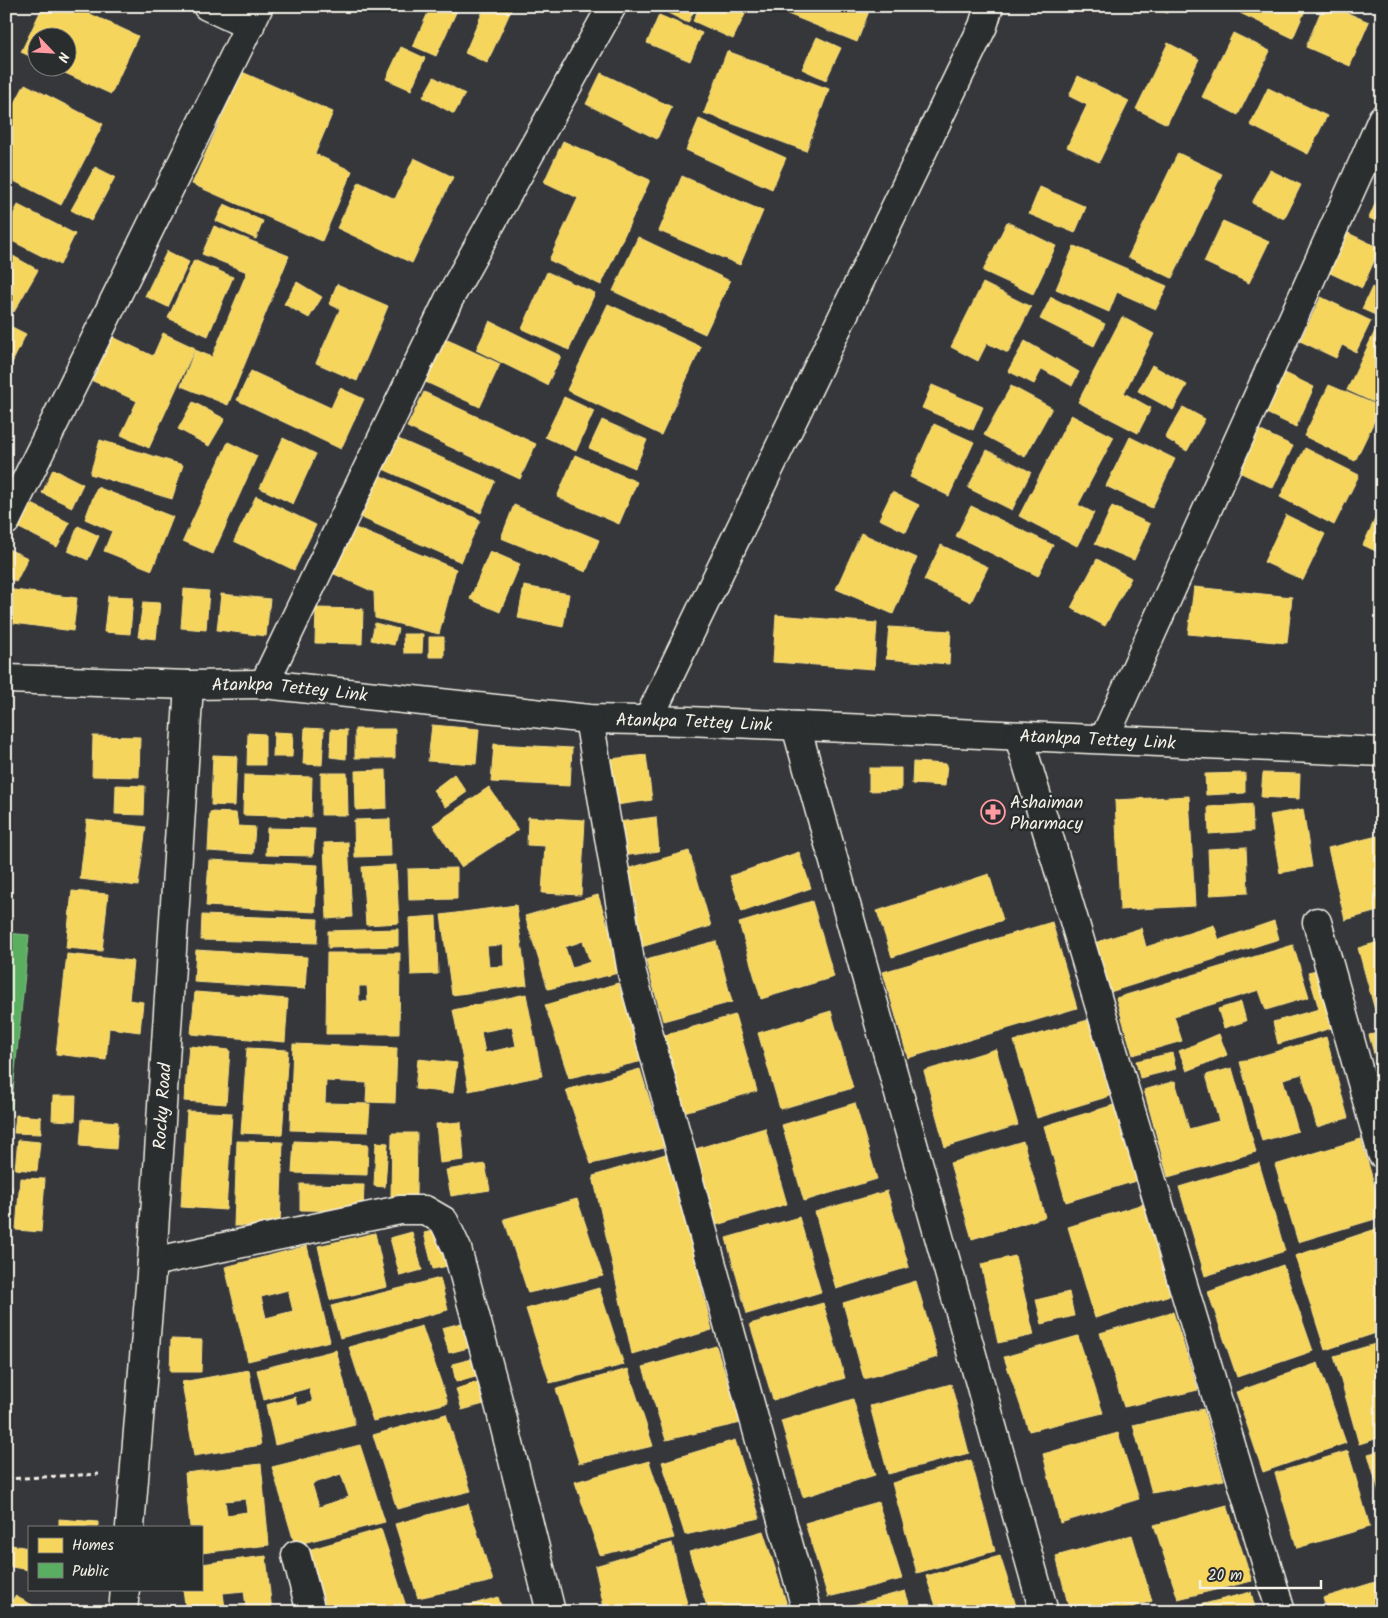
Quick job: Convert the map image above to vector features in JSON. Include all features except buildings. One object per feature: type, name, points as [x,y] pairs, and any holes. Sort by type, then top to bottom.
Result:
[{"type":"street","points":[[6,521],[254,16],[207,6]]},
{"type":"street","points":[[264,684],[450,299],[612,6]]},
{"type":"street","points":[[648,720],[984,26],[989,6]]},
{"type":"street","points":[[1104,739],[1382,119]]},
{"type":"street","name":"Atankpa Tettey Link","points":[[6,679],[189,685],[264,684],[589,718],[1382,752]]},
{"type":"street","name":"Rocky Road","points":[[130,1526],[152,1262],[189,685]]},
{"type":"street","points":[[589,718],[632,974],[807,1612]]},
{"type":"street","points":[[796,726],[1044,1612]]},
{"type":"street","points":[[1019,737],[1281,1612]]},
{"type":"street","points":[[1317,922],[1382,1154]]},
{"type":"street","points":[[152,1262],[400,1210],[425,1210],[444,1220],[457,1249],[499,1404],[551,1612]]},
{"type":"street","points":[[296,1555],[311,1612]]},
{"type":"street","points":[[123,1612],[125,1590]]},
{"type":"path","points":[[6,1479],[134,1472]]},
{"type":"place","name":"Ashaiman Pharmacy","points":[[993,812]]}]
